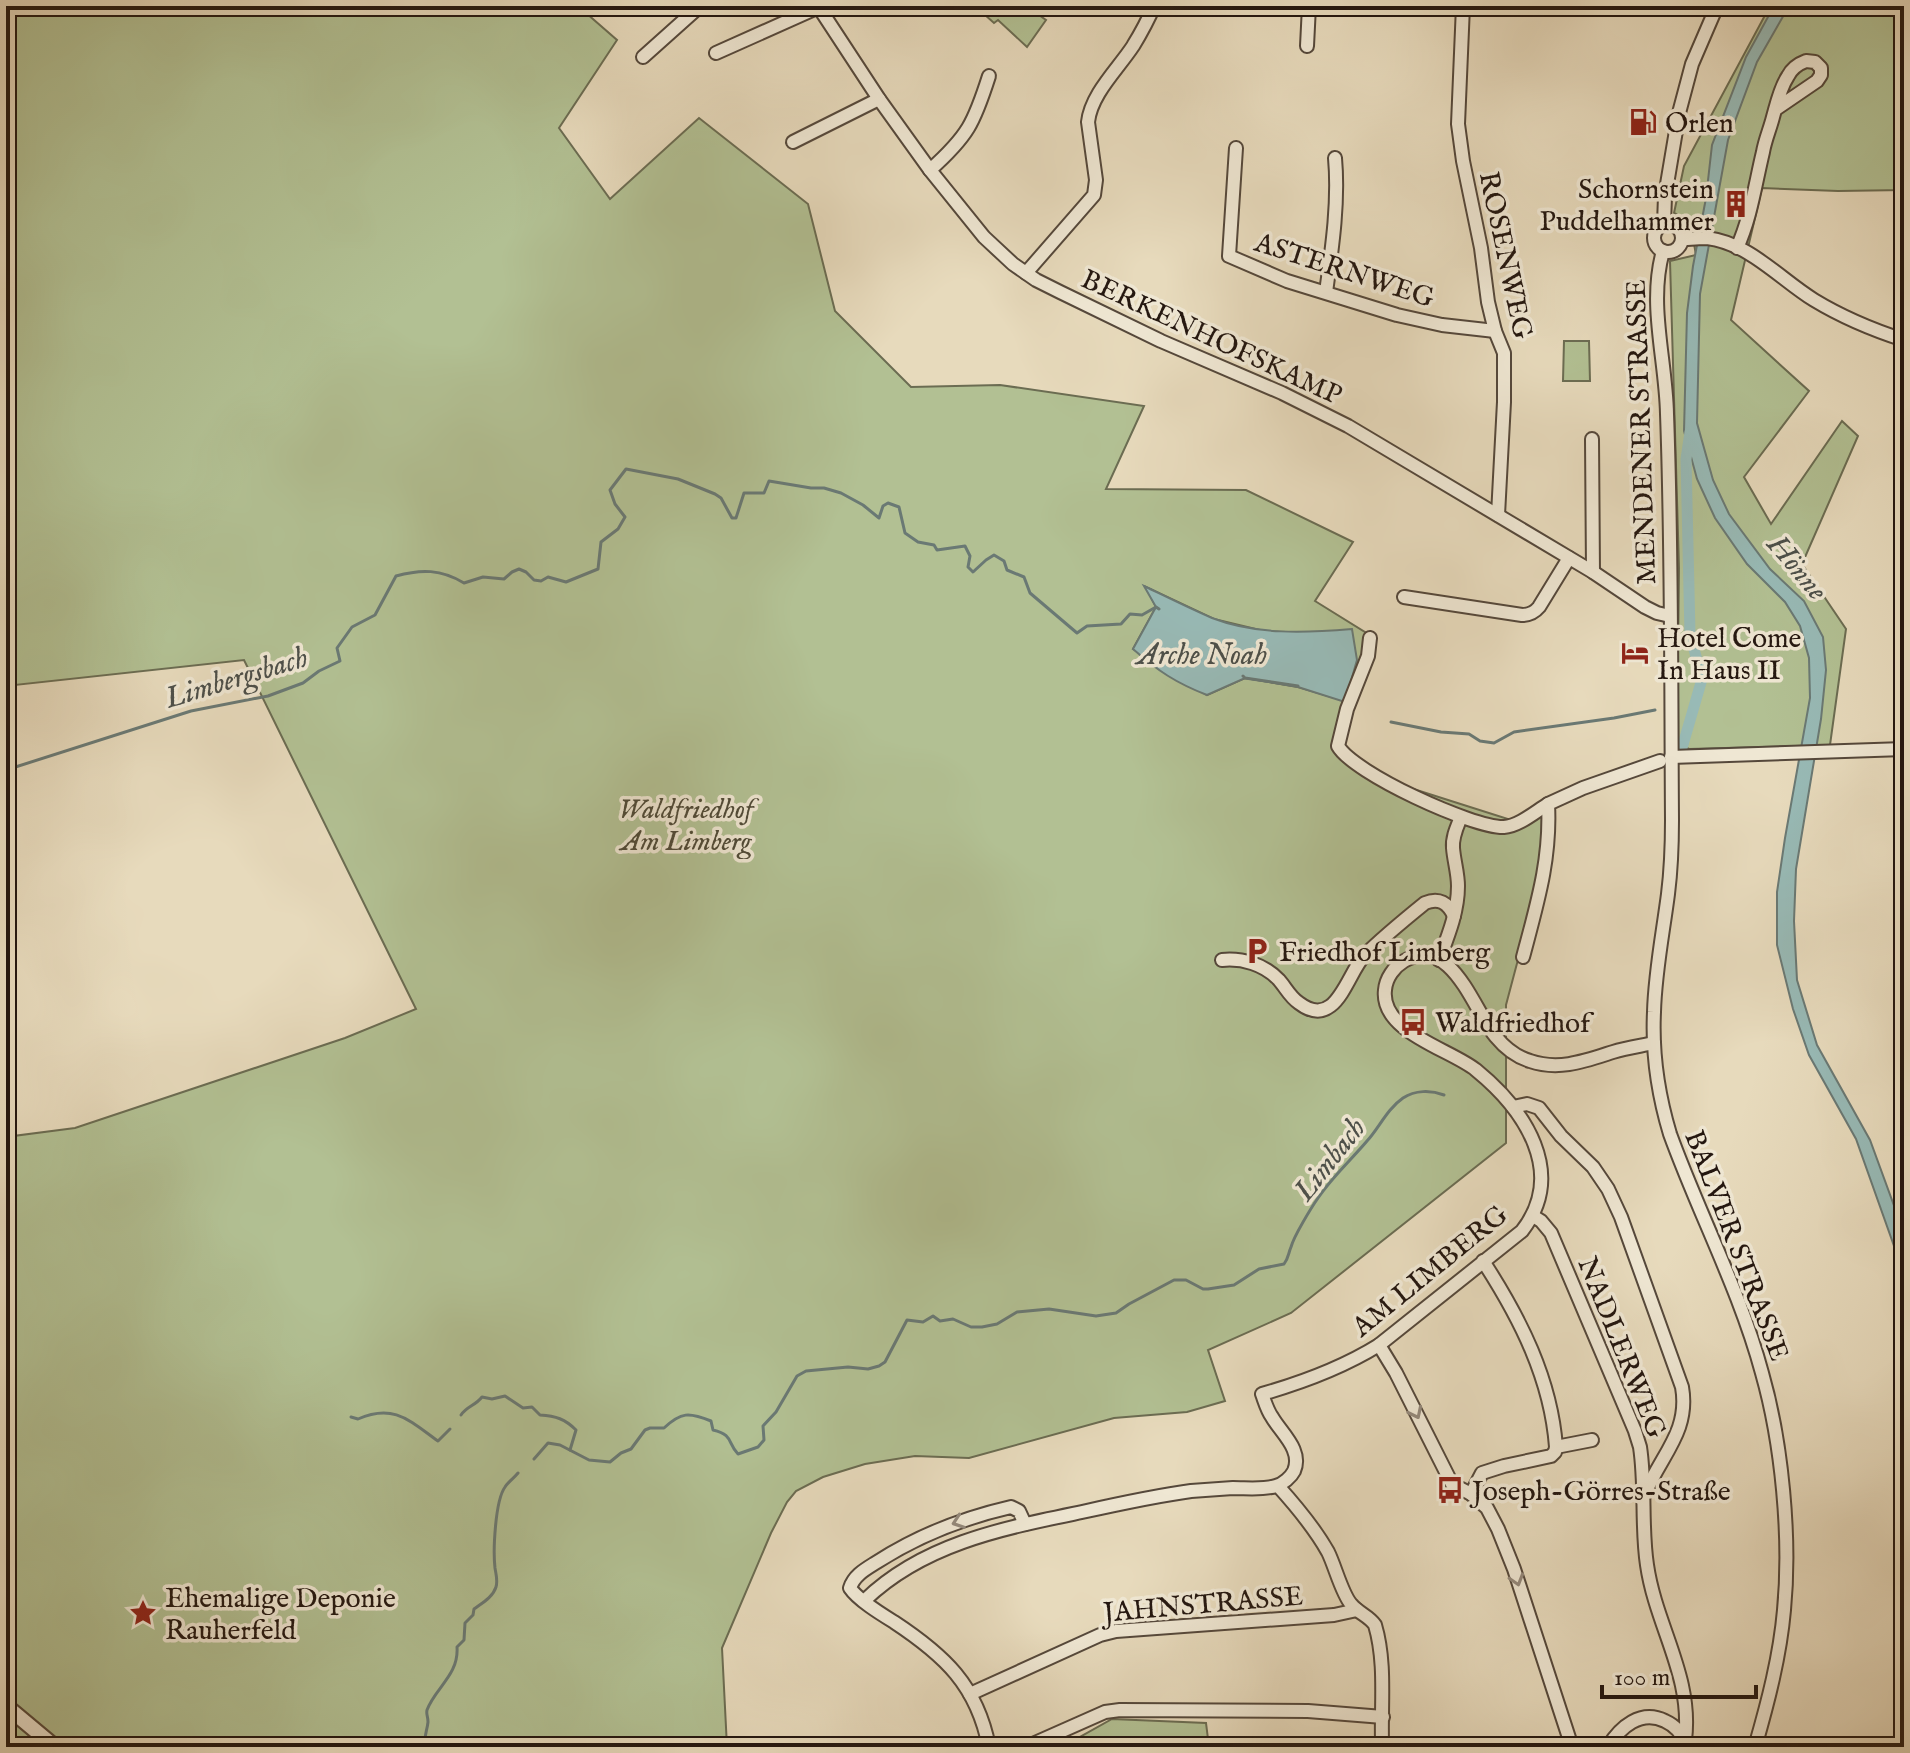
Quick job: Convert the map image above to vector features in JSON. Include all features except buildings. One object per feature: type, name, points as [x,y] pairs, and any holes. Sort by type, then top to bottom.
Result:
[{"type":"street","points":[[643,57],[700,6]]},
{"type":"street","points":[[716,53],[819,6]]},
{"type":"street","name":"BERKENHOFSKAMP","points":[[819,6],[879,99],[930,170],[984,237],[1026,273],[1131,327],[1282,393],[1348,426],[1593,572],[1645,607],[1670,616]]},
{"type":"street","points":[[1026,273],[1094,195],[1096,180],[1089,113],[1132,47],[1154,6]]},
{"type":"street","points":[[1307,46],[1309,6]]},
{"type":"street","name":"ROSENWEG","points":[[1463,6],[1458,124],[1488,302],[1504,353],[1498,515]]},
{"type":"street","name":"MENDENER STRASSE","points":[[1685,239],[1672,252],[1663,251],[1656,246],[1653,235],[1664,224],[1665,196],[1684,92],[1692,64],[1717,6]]},
{"type":"street","points":[[930,170],[970,128],[989,76]]},
{"type":"street","points":[[793,142],[879,99]]},
{"type":"street","points":[[1737,248],[1748,219],[1776,109]]},
{"type":"street","name":"ASTERNWEG","points":[[1236,148],[1229,256],[1287,281],[1397,315],[1442,325],[1495,331]]},
{"type":"street","points":[[1326,292],[1337,178],[1335,158]]},
{"type":"street","points":[[1664,224],[1675,225],[1685,239],[1714,239],[1737,248],[1763,262],[1832,310],[1904,340]]},
{"type":"street","name":"MENDENER STRASSE","points":[[1663,251],[1658,267],[1657,291],[1667,409],[1670,616],[1666,759]]},
{"type":"street","points":[[1592,439],[1593,572]]},
{"type":"street","points":[[1404,597],[1528,615],[1539,607],[1569,558]]},
{"type":"street","points":[[1370,638],[1368,656],[1347,709],[1339,750],[1365,770],[1461,817],[1482,824],[1509,827],[1583,788],[1666,759],[1904,749]]},
{"type":"street","name":"BALVER STRASSE","points":[[1666,759],[1672,857],[1655,983],[1657,1077],[1670,1134],[1753,1344],[1771,1408],[1786,1544],[1784,1612],[1776,1664],[1755,1747]]},
{"type":"street","points":[[1523,957],[1545,869],[1548,804]]},
{"type":"street","points":[[1461,817],[1453,849],[1458,885],[1454,916],[1439,960],[1458,975],[1496,1038],[1508,1050],[1531,1062],[1559,1066],[1654,1043]]},
{"type":"street","points":[[1222,960],[1241,960],[1270,971],[1296,1001],[1311,1010],[1319,1010],[1332,1005],[1348,986],[1362,958],[1425,903],[1431,900],[1444,902],[1454,916]]},
{"type":"street","name":"AM LIMBERG","points":[[1278,1486],[1294,1471],[1296,1455],[1271,1416],[1262,1394],[1323,1374],[1379,1345],[1522,1231],[1533,1216],[1539,1198],[1542,1184],[1540,1159],[1528,1130],[1513,1107],[1476,1070],[1408,1031],[1396,1021],[1388,1008],[1385,988],[1393,970],[1400,963],[1422,956],[1439,960]]},
{"type":"street","points":[[1513,1107],[1527,1104],[1539,1108],[1561,1136],[1593,1167],[1608,1189],[1682,1387],[1684,1408],[1680,1428],[1643,1497]]},
{"type":"street","name":"NADLERWEG","points":[[1533,1216],[1551,1233],[1635,1431],[1642,1462],[1647,1563],[1653,1594],[1681,1677],[1687,1710],[1686,1744]]},
{"type":"street","points":[[1471,1494],[1482,1473],[1551,1456],[1556,1447],[1544,1381],[1510,1305],[1483,1261]]},
{"type":"street","points":[[1379,1345],[1452,1484],[1471,1494],[1487,1508],[1507,1551],[1572,1747]]},
{"type":"street","points":[[1556,1447],[1592,1440]]},
{"type":"street","points":[[865,1600],[920,1559],[966,1540],[1025,1524],[1178,1493],[1278,1486],[1311,1525],[1328,1553],[1348,1601],[1371,1619],[1377,1632],[1383,1717],[1381,1737],[1386,1745]]},
{"type":"street","points":[[989,1747],[970,1694],[958,1675],[941,1656],[850,1588],[855,1577],[900,1547],[945,1526],[1011,1507],[1019,1511],[1025,1524]]},
{"type":"street","name":"JAHNSTRASSE","points":[[970,1694],[1088,1639],[1108,1633],[1334,1615],[1357,1610]]},
{"type":"street","points":[[6,1706],[55,1747]]},
{"type":"street","points":[[1026,1747],[1105,1712],[1120,1710],[1308,1711],[1383,1717]]},
{"type":"street","points":[[1608,1747],[1628,1724],[1645,1717],[1671,1724],[1681,1733],[1686,1744]]},
{"type":"green space","name":"Waldfriedhof Am Limberg","points":[[6,6],[578,6],[617,40],[559,128],[610,199],[699,118],[808,204],[835,311],[911,387],[1000,385],[1144,406],[1106,489],[1246,490],[1353,542],[1315,601],[1368,634],[1334,748],[1404,786],[1514,821],[1544,814],[1543,850],[1506,1005],[1506,1143],[1291,1313],[1208,1350],[1225,1401],[1187,1412],[1114,1418],[969,1458],[915,1456],[865,1464],[823,1477],[796,1491],[771,1533],[722,1648],[727,1747],[6,1747],[6,1137],[75,1128],[345,1038],[416,1009],[244,660],[6,686]],"holes":[[[1146,587],[1214,619],[1264,631],[1306,633],[1345,701],[1298,687],[1245,678],[1207,695],[1133,649],[1156,607]]]},
{"type":"green space","points":[[975,6],[1026,6],[1046,20],[1027,47],[998,20],[994,23]]},
{"type":"green space","points":[[1770,6],[1904,6],[1904,190],[1762,188],[1731,320],[1809,391],[1744,477],[1771,524],[1842,421],[1858,436],[1802,564],[1846,629],[1830,745],[1689,749],[1677,743],[1679,568],[1670,261],[1696,255],[1690,221],[1674,213],[1684,166]]},
{"type":"green space","points":[[1564,341],[1589,341],[1590,381],[1563,381]]},
{"type":"green space","points":[[1112,1719],[1206,1723],[1209,1747],[1058,1747]]},
{"type":"water","points":[[1774,6],[1789,6],[1757,62],[1728,140],[1700,294],[1697,423],[1713,480],[1729,514],[1770,569],[1804,601],[1823,637],[1826,670],[1821,719],[1796,869],[1794,921],[1797,980],[1817,1045],[1870,1140],[1904,1233],[1904,1289],[1894,1246],[1856,1139],[1809,1055],[1793,1009],[1777,945],[1777,892],[1810,698],[1809,658],[1800,626],[1785,602],[1747,564],[1715,518],[1697,479],[1684,431],[1687,313],[1712,145],[1746,57]]},
{"type":"water","name":"Arche Noah","points":[[1144,586],[1229,624],[1299,632],[1352,629],[1357,660],[1345,702],[1298,687],[1245,678],[1207,695],[1177,681],[1133,649],[1156,607]]},
{"type":"waterway","points":[[1682,748],[1702,679],[1690,634],[1686,459],[1690,432]]},
{"type":"waterway","name":"Limbergsbach","points":[[6,770],[191,711],[268,696],[303,683],[340,661],[337,648],[352,627],[375,615],[396,576],[431,572],[464,583],[483,577],[504,579],[519,569],[534,580],[541,581],[548,577],[566,582],[598,569],[601,542],[618,529],[625,517],[615,504],[610,490],[626,469],[678,479],[715,494],[721,498],[732,518],[736,518],[744,493],[764,493],[769,481],[841,493],[879,518],[883,506],[888,503],[899,507],[905,533],[918,542],[934,545],[937,550],[965,546],[970,556],[968,567],[973,572],[994,555],[1004,561],[1007,570],[1024,577],[1030,593],[1077,633],[1087,626],[1121,624],[1130,614],[1142,615],[1156,607],[1159,609]]},
{"type":"waterway","name":"Limbergsbach","points":[[1243,676],[1298,686]]},
{"type":"waterway","name":"Limbergsbach","points":[[1391,722],[1469,734],[1480,741],[1494,743],[1514,732],[1655,710]]},
{"type":"waterway","name":"Limbach","points":[[534,1459],[548,1443],[560,1445],[589,1460],[610,1462],[631,1449],[645,1430],[664,1428],[686,1415],[711,1421],[713,1430],[727,1437],[738,1454],[758,1447],[764,1440],[763,1426],[776,1412],[797,1376],[806,1371],[879,1366],[885,1362],[907,1320],[923,1322],[933,1316],[940,1321],[953,1319],[971,1327],[982,1327],[997,1324],[1017,1312],[1049,1309],[1096,1316],[1116,1313],[1174,1280],[1186,1280],[1203,1289],[1234,1285],[1259,1269],[1284,1264],[1318,1198],[1397,1102],[1418,1092],[1444,1095]]},
{"type":"waterway","points":[[461,1415],[482,1397],[492,1399],[505,1396],[523,1408],[532,1407],[540,1415],[560,1419],[572,1426],[576,1430],[570,1450]]},
{"type":"waterway","points":[[351,1417],[358,1419],[382,1413],[401,1416],[438,1441],[450,1429]]},
{"type":"waterway","name":"Limbach","points":[[426,1747],[427,1710],[454,1666],[457,1647],[464,1640],[465,1623],[473,1615],[474,1609],[495,1591],[494,1560],[499,1503],[505,1487],[518,1473]]},
{"type":"place","name":"Orlen","points":[[1643,122]]},
{"type":"place","name":"Schornstein Puddelhammer","points":[[1736,204]]},
{"type":"place","name":"Hotel Come In Haus II","points":[[1635,653]]},
{"type":"place","name":"Friedhof Limberg","points":[[1257,951]]},
{"type":"place","name":"Waldfriedhof","points":[[1413,1022]]},
{"type":"place","name":"Joseph-Görres-Straße","points":[[1450,1490]]},
{"type":"place","name":"Ehemalige Deponie Rauherfeld","points":[[143,1613]]},
{"type":"water label","name":"Hönne","points":[[1798,567]]}]
